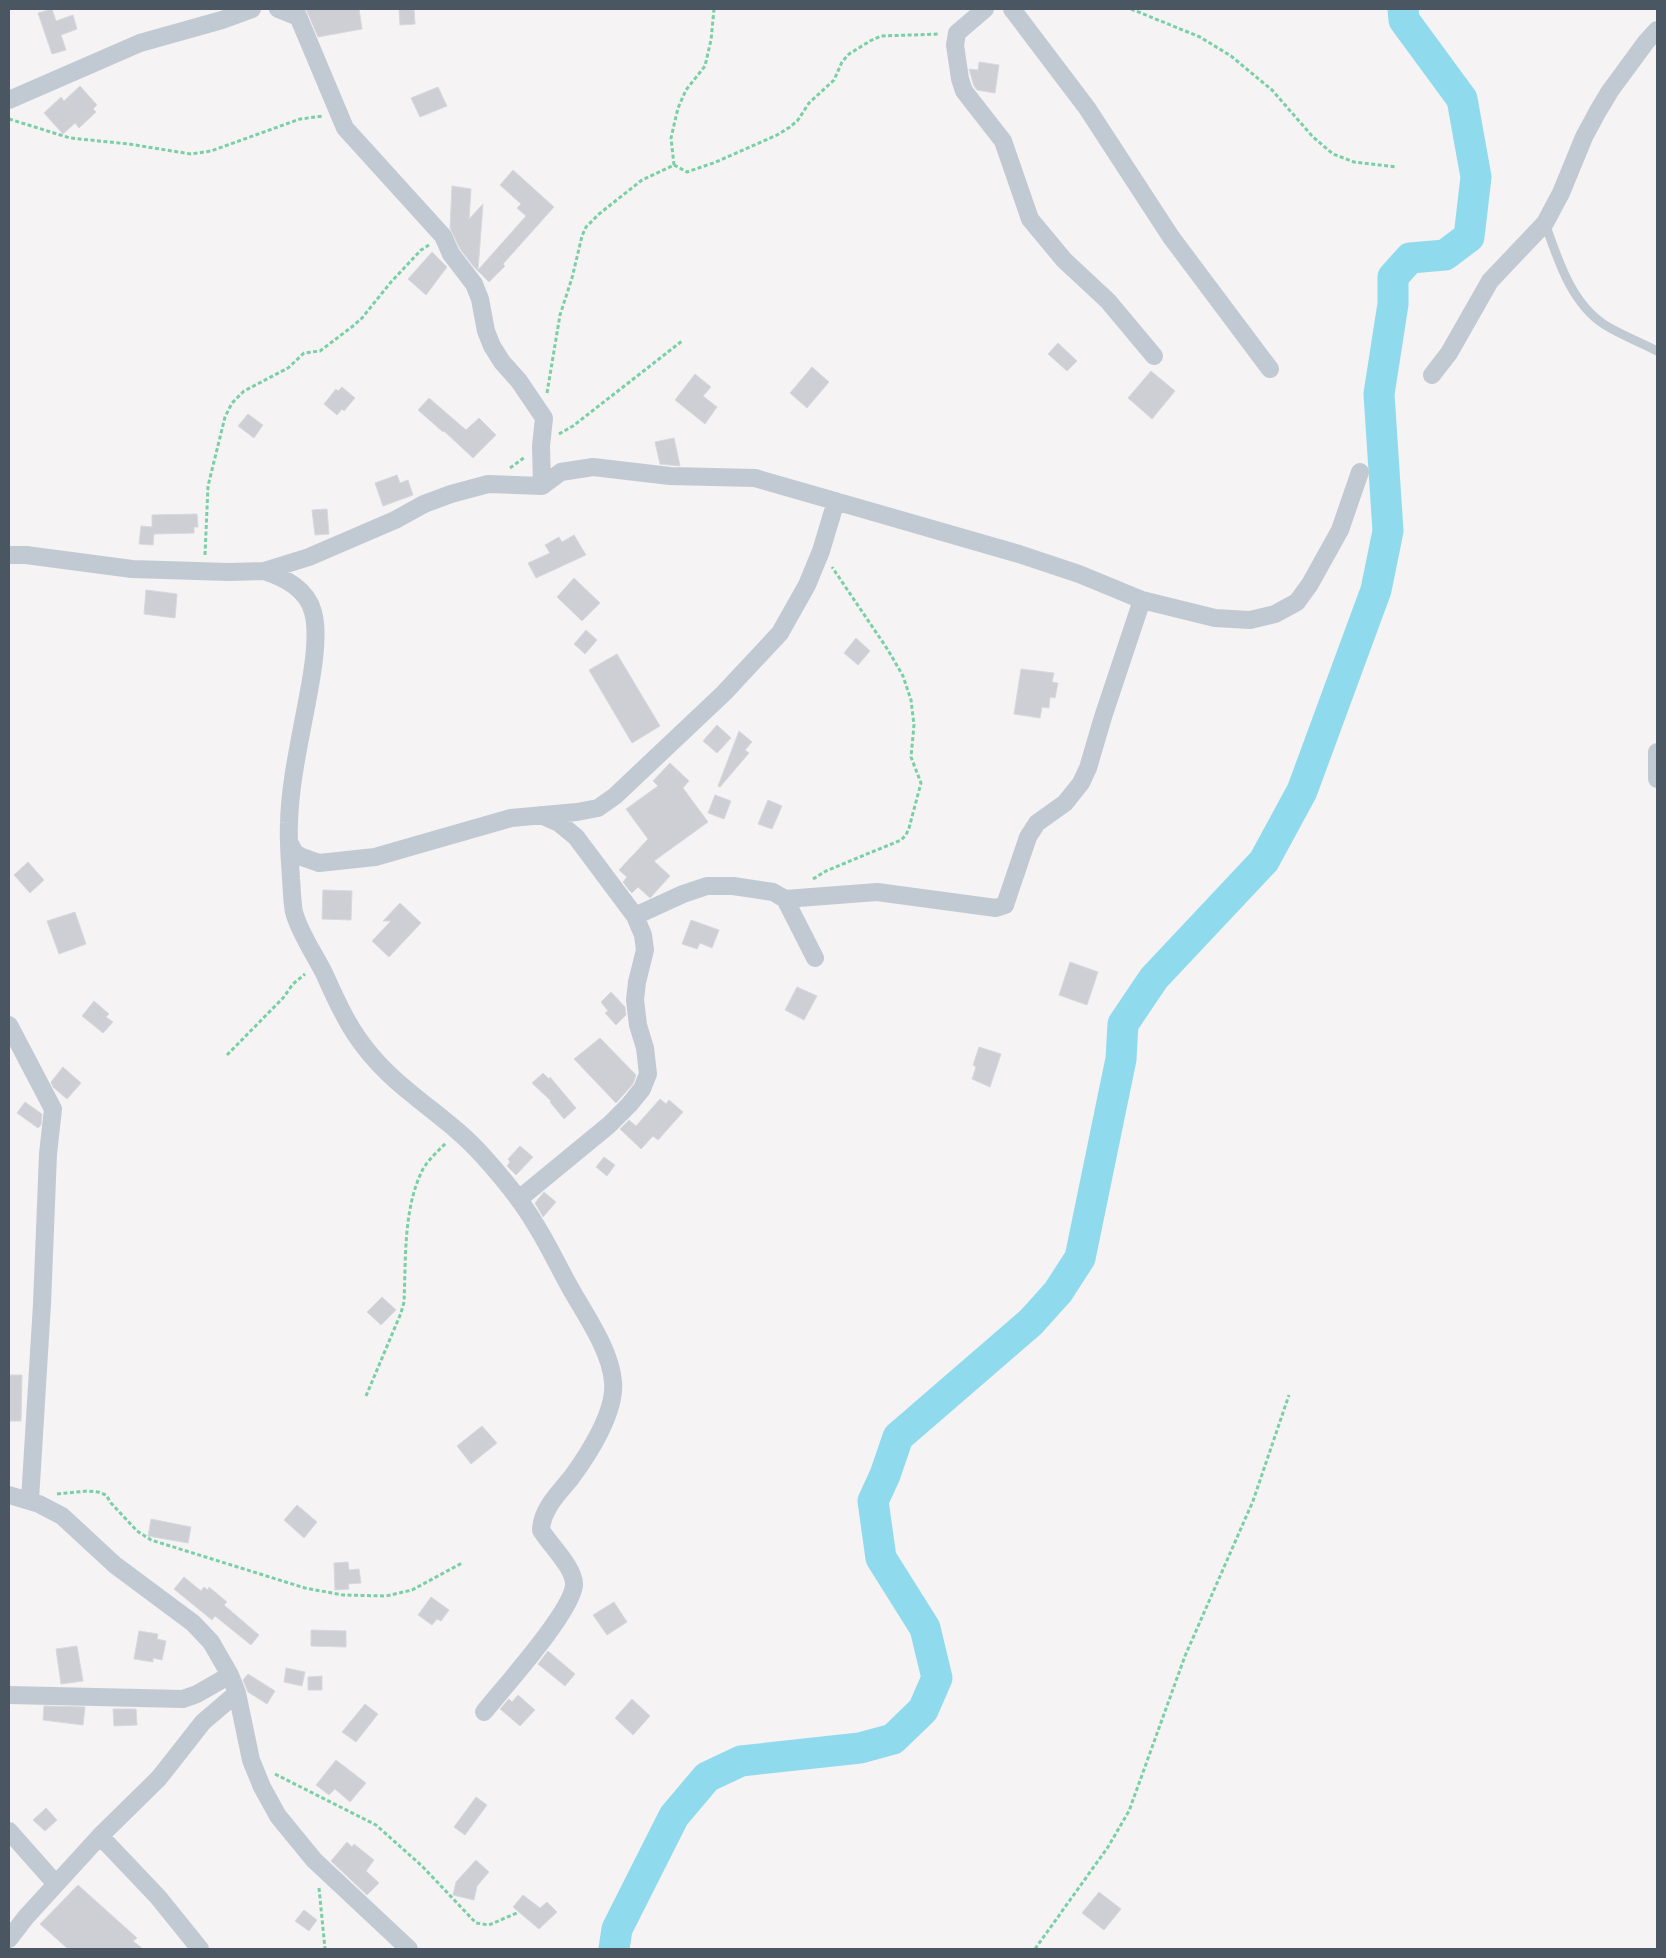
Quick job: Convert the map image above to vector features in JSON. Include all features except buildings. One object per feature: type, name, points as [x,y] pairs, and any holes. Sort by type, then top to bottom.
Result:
[{"type":"street","points":[[9,100],[140,43],[172,32],[222,20],[252,9]]},
{"type":"street","points":[[278,9],[297,13],[345,128],[443,236],[451,254],[474,284],[480,299],[486,332],[492,346],[544,418],[541,446],[542,486]]},
{"type":"street","points":[[985,9],[957,33],[956,45],[960,79],[970,100],[1003,141],[1030,219],[1064,260],[1108,301],[1154,356]]},
{"type":"street","points":[[1012,9],[1088,108],[1171,236],[1270,369]]},
{"type":"street","points":[[1432,375],[1450,353],[1490,281],[1544,223],[1561,193],[1584,137],[1598,111],[1610,91],[1657,30]]},
{"type":"street","points":[[9,555],[26,555],[132,569],[264,571],[309,558],[395,520],[424,504],[451,494],[488,484],[542,486],[561,472],[593,467],[670,476],[755,478],[1019,554],[1079,574],[1142,600],[1215,618],[1250,620],[1275,614],[1297,602],[1310,584],[1340,530],[1360,472]]},
{"type":"street","points":[[289,842],[295,852],[310,861],[340,861],[375,857],[510,818],[577,812],[598,808],[615,796],[672,740],[724,693],[780,633],[807,585],[821,551],[836,501]]},
{"type":"street","points":[[264,571],[291,583],[306,596],[314,612],[315,643],[310,685],[295,766],[289,820],[294,911],[306,942],[323,971],[343,1014],[362,1044],[406,1090],[459,1130],[484,1156],[519,1199],[538,1227],[605,1352],[611,1367],[614,1385],[602,1429],[585,1459],[545,1510],[541,1522],[541,1530],[570,1569],[574,1584],[566,1606],[549,1631],[484,1712]]},
{"type":"street","points":[[635,916],[683,894],[706,886],[733,886],[773,892],[791,899],[877,892],[996,908],[1005,905],[1028,837],[1037,823],[1065,803],[1081,784],[1088,768],[1103,716],[1142,600]]},
{"type":"street","points":[[1657,752],[1657,779]]},
{"type":"street","points":[[519,1199],[609,1125],[642,1089],[648,1074],[648,1065],[638,1025],[635,1000],[637,982],[645,950],[643,935],[635,916],[576,837],[559,823],[540,815]]},
{"type":"street","points":[[791,899],[815,958]]},
{"type":"street","points":[[9,1026],[53,1109],[48,1154],[35,1502]]},
{"type":"street","points":[[9,1495],[35,1502],[62,1516],[116,1565],[193,1623],[210,1642],[230,1675],[237,1693],[250,1760],[278,1816],[314,1860],[409,1949]]},
{"type":"street","points":[[9,1694],[182,1699],[197,1694],[230,1675]]},
{"type":"street","points":[[9,1939],[26,1917],[100,1836],[158,1778],[203,1722],[237,1693]]},
{"type":"street","points":[[9,1831],[56,1884]]},
{"type":"street","points":[[100,1836],[158,1897],[200,1949]]},
{"type":"lane","points":[[1544,223],[1562,271],[1588,311],[1604,324],[1657,351]]},
{"type":"path","points":[[674,164],[671,138],[678,108],[686,90],[705,66],[711,40],[714,9]]},
{"type":"path","points":[[1131,9],[1200,37],[1230,56],[1272,90],[1313,137],[1333,154],[1354,162],[1397,167]]},
{"type":"path","points":[[674,164],[687,172],[716,162],[784,131],[794,124],[809,103],[834,80],[842,62],[849,54],[881,36],[957,33]]},
{"type":"path","points":[[9,119],[70,138],[129,144],[191,154],[211,151],[284,124],[316,116],[330,117],[345,128]]},
{"type":"path","points":[[544,418],[560,314],[586,227],[599,214],[642,180],[674,164]]},
{"type":"path","points":[[204,571],[208,486],[225,417],[232,402],[244,391],[288,368],[304,353],[320,351],[354,326],[421,250],[443,236]]},
{"type":"path","points":[[488,484],[541,446],[573,426],[682,342]]},
{"type":"path","points":[[791,899],[807,884],[826,871],[901,840],[906,835],[919,796],[921,783],[911,757],[914,725],[911,700],[903,676],[888,650],[821,551]]},
{"type":"path","points":[[226,1054],[282,998],[300,977],[310,972],[323,971]]},
{"type":"path","points":[[366,1396],[404,1302],[410,1213],[415,1190],[424,1168],[432,1157],[459,1130]]},
{"type":"path","points":[[1035,1949],[1108,1847],[1129,1811],[1185,1656],[1254,1501],[1289,1394]]},
{"type":"path","points":[[35,1502],[66,1492],[98,1492],[106,1496],[137,1532],[151,1540],[305,1588],[343,1594],[386,1596],[412,1590],[462,1564]]},
{"type":"path","points":[[250,1760],[376,1825],[422,1866],[476,1923],[488,1925],[519,1912]]},
{"type":"path","points":[[314,1860],[325,1949]]},
{"type":"waterway","points":[[614,1949],[617,1929],[674,1816],[707,1777],[741,1761],[860,1748],[893,1739],[923,1710],[937,1678],[925,1628],[881,1558],[873,1501],[885,1475],[898,1437],[1031,1322],[1058,1292],[1080,1258],[1121,1059],[1123,1024],[1154,978],[1264,861],[1302,791],[1376,590],[1388,531],[1379,394],[1393,304],[1393,277],[1410,258],[1445,255],[1469,237],[1476,177],[1462,99],[1404,20],[1403,9]]}]
